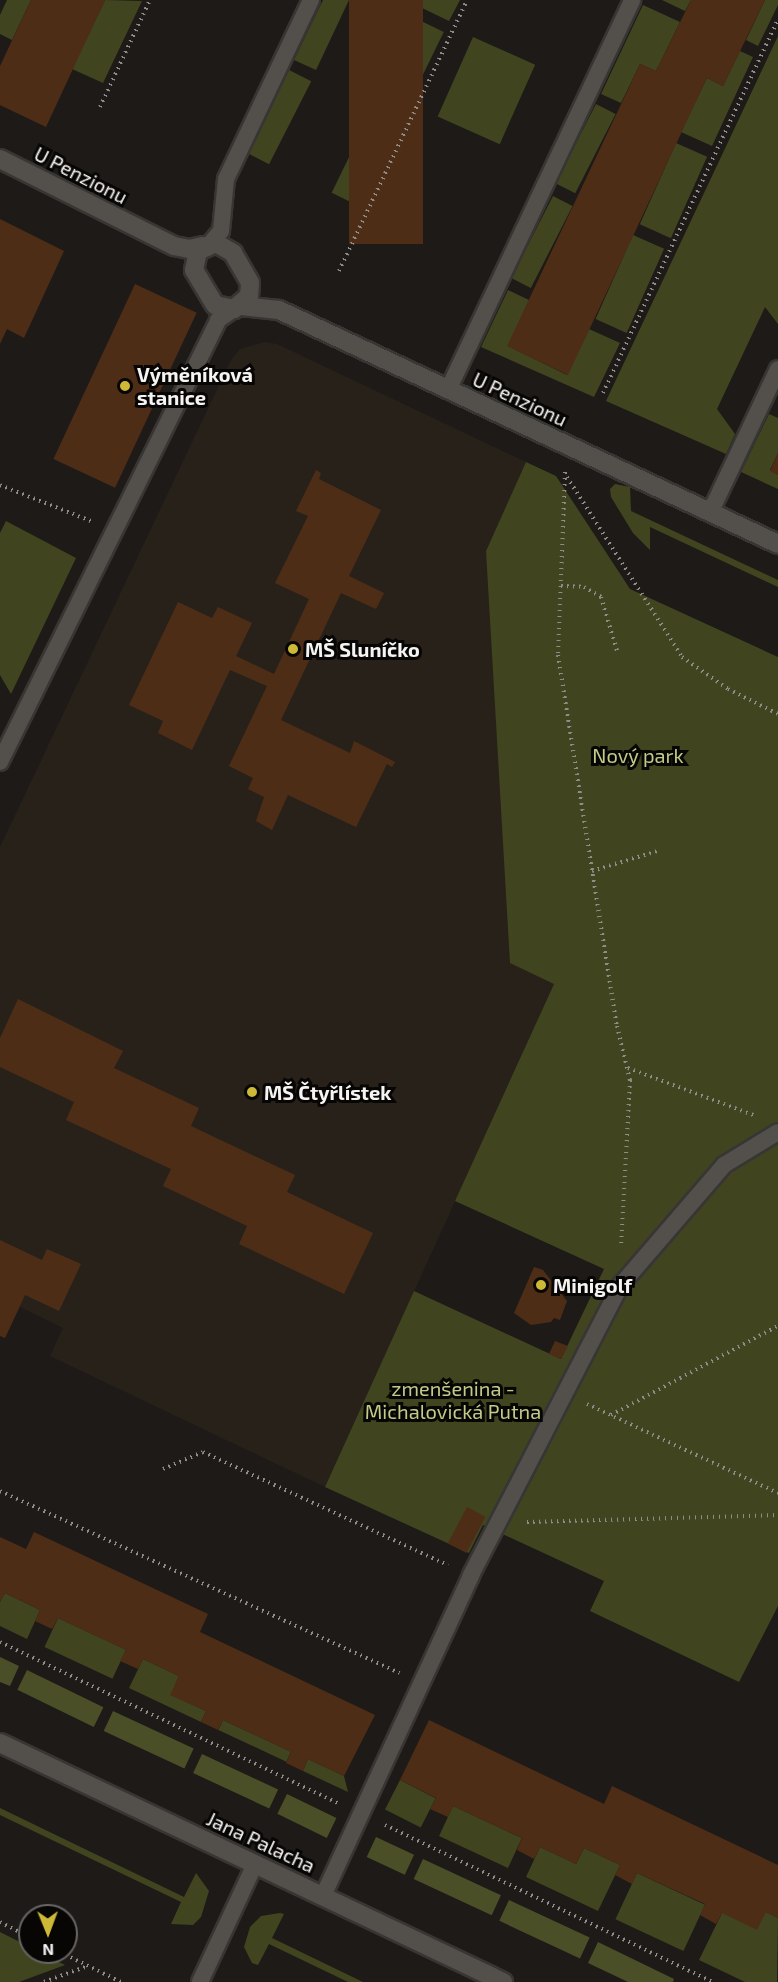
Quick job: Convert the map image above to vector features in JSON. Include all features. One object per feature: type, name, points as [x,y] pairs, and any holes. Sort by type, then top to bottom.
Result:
[{"type":"street","name":"U Penzionu","points":[[0,159],[174,246]]},
{"type":"street","points":[[194,270],[195,257],[207,245]]},
{"type":"street","points":[[207,245],[229,248],[247,277],[251,293],[238,308],[215,305],[194,270],[174,246],[189,249],[207,245]]},
{"type":"street","name":"U Penzionu","points":[[238,308],[279,310],[778,544]]},
{"type":"street","name":"Jana Palacha","points":[[0,1743],[503,1982]]},
{"type":"lane","points":[[207,245],[222,231],[226,179],[311,0]]},
{"type":"lane","points":[[448,390],[632,0]]},
{"type":"lane","points":[[0,762],[218,320],[238,308]]},
{"type":"lane","points":[[710,513],[778,369]]},
{"type":"lane","points":[[323,1896],[419,1682],[471,1575],[562,1393],[620,1286],[724,1165],[778,1132]]},
{"type":"lane","points":[[200,1982],[255,1864]]},
{"type":"path","points":[[100,107],[150,0]]},
{"type":"path","points":[[339,272],[467,0]]},
{"type":"path","points":[[603,393],[778,20]]},
{"type":"path","points":[[566,465],[558,655],[616,1026],[630,1080],[620,1286]]},
{"type":"path","points":[[565,474],[682,657],[728,689],[778,714]]},
{"type":"path","points":[[0,485],[114,530]]},
{"type":"path","points":[[561,586],[584,587],[601,597],[618,654]]},
{"type":"path","points":[[592,871],[658,851]]},
{"type":"path","points":[[628,1068],[762,1118]]},
{"type":"path","points":[[611,1415],[778,1326]]},
{"type":"path","points":[[562,1393],[778,1493]]},
{"type":"path","points":[[163,1469],[203,1452],[471,1575]]},
{"type":"path","points":[[0,1491],[419,1682]]},
{"type":"path","points":[[500,1520],[517,1522],[778,1515]]},
{"type":"path","points":[[0,1922],[18,1931]]},
{"type":"path","points":[[78,1961],[121,1982]]},
{"type":"path","points":[[44,1982],[88,1966]]},
{"type":"shaded area","points":[[264,342],[277,344],[526,462],[486,551],[554,984],[325,1487],[50,1356],[63,1328],[20,1307],[5,1338],[0,1336],[0,847],[231,360],[240,349]]},
{"type":"green space","points":[[7,0],[31,0],[12,40],[0,34],[0,15]]},
{"type":"green space","points":[[105,0],[142,1],[103,83],[72,69]]},
{"type":"green space","points":[[323,0],[349,0],[316,70],[294,60]]},
{"type":"green space","points":[[423,0],[460,0],[449,21],[420,7]]},
{"type":"green space","points":[[662,0],[691,0],[685,11]]},
{"type":"green space","points":[[765,0],[778,0],[778,5],[758,46],[746,40]]},
{"type":"green space","points":[[643,5],[680,22],[656,71],[640,64],[621,103],[601,94]]},
{"type":"green space","points":[[415,18],[444,32],[405,112],[376,98]]},
{"type":"green space","points":[[778,36],[778,324],[765,307],[717,409],[735,434],[726,454],[606,401]]},
{"type":"green space","points":[[473,37],[535,65],[500,144],[438,116]]},
{"type":"green space","points":[[740,51],[753,57],[712,146],[681,132],[707,78],[723,86]]},
{"type":"green space","points":[[289,70],[311,81],[269,164],[247,153]]},
{"type":"green space","points":[[596,104],[616,114],[575,193],[556,183]]},
{"type":"green space","points":[[372,110],[401,124],[360,207],[332,193]]},
{"type":"green space","points":[[676,143],[707,157],[671,238],[640,224]]},
{"type":"green space","points":[[553,196],[573,206],[531,288],[511,278]]},
{"type":"green space","points":[[633,235],[664,249],[627,333],[596,319]]},
{"type":"green space","points":[[508,290],[529,300],[508,346],[567,375],[589,329],[620,343],[594,397],[481,347]]},
{"type":"green space","points":[[769,414],[778,418],[778,453],[770,470],[778,475],[778,489],[741,472]]},
{"type":"green space","name":"Nový park","points":[[526,462],[556,476],[630,589],[778,657],[778,1606],[739,1682],[590,1611],[604,1581],[483,1525],[469,1553],[325,1487],[414,1291],[561,1359],[604,1269],[455,1201],[554,984],[510,963],[486,551]]},
{"type":"green space","points":[[615,484],[630,487],[631,511],[778,580],[778,587],[650,527],[650,550],[633,533],[611,497],[610,489]]},
{"type":"green space","points":[[6,521],[76,558],[11,694],[0,675],[0,533]]},
{"type":"green space","points":[[5,1593],[40,1610],[27,1639],[0,1626],[0,1602]]},
{"type":"green space","points":[[58,1618],[126,1650],[112,1679],[44,1647]]},
{"type":"green space","points":[[0,1657],[19,1666],[10,1686],[0,1682]]},
{"type":"green space","points":[[143,1659],[179,1676],[171,1695],[206,1711],[201,1722],[129,1688]]},
{"type":"green space","points":[[27,1670],[103,1707],[94,1727],[17,1690]]},
{"type":"green space","points":[[113,1711],[194,1749],[184,1769],[104,1731]]},
{"type":"green space","points":[[223,1720],[291,1752],[286,1762],[218,1730]]},
{"type":"green space","points":[[202,1754],[278,1789],[269,1809],[193,1773]]},
{"type":"green space","points":[[308,1759],[344,1776],[348,1792],[303,1771]]},
{"type":"green space","points":[[400,1780],[436,1798],[421,1828],[385,1809]]},
{"type":"green space","points":[[287,1794],[336,1818],[327,1838],[277,1814]]},
{"type":"green space","points":[[453,1806],[522,1838],[508,1868],[439,1836]]},
{"type":"green space","points":[[0,1808],[184,1897],[196,1873],[209,1891],[201,1917],[193,1925],[171,1924],[181,1902],[0,1815]]},
{"type":"green space","points":[[376,1837],[414,1855],[405,1875],[367,1857]]},
{"type":"green space","points":[[540,1847],[576,1864],[584,1848],[620,1865],[598,1911],[526,1877]]},
{"type":"green space","points":[[423,1859],[501,1895],[492,1915],[414,1879]]},
{"type":"green space","points":[[637,1873],[705,1905],[683,1951],[615,1919]]},
{"type":"green space","points":[[509,1900],[590,1938],[580,1958],[499,1921]]},
{"type":"green space","points":[[766,1912],[778,1918],[777,1982],[745,1982],[699,1960],[722,1913]]},
{"type":"green space","points":[[284,1914],[272,1938],[363,1982],[348,1982],[269,1944],[258,1965],[252,1963],[244,1947],[250,1927],[261,1916]]},
{"type":"green space","points":[[0,1932],[18,1941],[18,1964],[65,1965],[19,1982],[0,1982]]},
{"type":"green space","points":[[598,1942],[674,1979],[673,1982],[628,1982],[588,1963]]},
{"type":"building","points":[[31,0],[105,0],[46,127],[0,105],[0,66]]},
{"type":"building","points":[[349,0],[423,0],[423,244],[349,244]]},
{"type":"building","points":[[691,0],[765,0],[723,86],[707,78],[568,375],[507,346],[640,64],[656,71]]},
{"type":"building","points":[[0,219],[64,251],[24,338],[7,329],[0,344]]},
{"type":"building","name":"Výměníková stanice","points":[[135,284],[197,313],[115,488],[53,459]]},
{"type":"building","points":[[778,453],[778,475],[770,471]]},
{"type":"building","points":[[316,470],[321,473],[319,479],[381,510],[349,576],[384,593],[376,609],[341,593],[281,720],[350,753],[354,741],[395,762],[392,767],[387,764],[356,827],[288,795],[272,830],[256,821],[264,797],[248,789],[253,778],[229,766],[267,686],[230,670],[192,750],[158,733],[163,721],[129,705],[178,602],[212,618],[218,607],[252,623],[236,656],[274,674],[309,599],[275,583],[308,516],[296,511]]},
{"type":"building","points":[[18,999],[123,1051],[114,1068],[199,1108],[191,1126],[295,1175],[287,1192],[373,1233],[344,1294],[239,1244],[247,1226],[163,1186],[171,1169],[66,1120],[74,1102],[0,1067],[0,1038]]},
{"type":"building","points":[[0,1240],[42,1260],[47,1249],[81,1264],[59,1311],[25,1295],[5,1338],[0,1336]]},
{"type":"building","name":"Minigolf","points":[[534,1267],[543,1270],[567,1301],[560,1320],[554,1318],[551,1322],[531,1325],[514,1313]]},
{"type":"building","points":[[555,1341],[568,1346],[561,1359],[549,1354]]},
{"type":"building","points":[[467,1507],[486,1517],[466,1553],[448,1543]]},
{"type":"building","points":[[34,1532],[208,1614],[200,1632],[375,1715],[344,1776],[308,1759],[303,1771],[286,1763],[291,1752],[223,1720],[218,1730],[201,1722],[206,1711],[170,1695],[179,1676],[143,1659],[138,1669],[120,1661],[126,1650],[58,1618],[52,1629],[35,1621],[40,1610],[5,1593],[0,1602],[0,1537],[26,1549]]},
{"type":"building","points":[[429,1720],[604,1804],[612,1786],[778,1865],[778,1918],[766,1912],[757,1930],[722,1913],[716,1924],[700,1915],[705,1904],[637,1873],[632,1884],[615,1875],[620,1865],[584,1848],[576,1864],[540,1847],[534,1859],[517,1850],[522,1838],[453,1806],[448,1817],[430,1809],[436,1798],[400,1780]]},
{"type":"place","name":"Výměníková stanice","points":[[125,386]]},
{"type":"place","name":"MŠ Sluníčko","points":[[293,649]]},
{"type":"place","name":"MŠ Čtyřlístek","points":[[252,1092]]},
{"type":"place","name":"Minigolf","points":[[541,1285]]},
{"type":"park label","name":"zmenšenina - Michalovická Putna","points":[[453,1400]]}]
